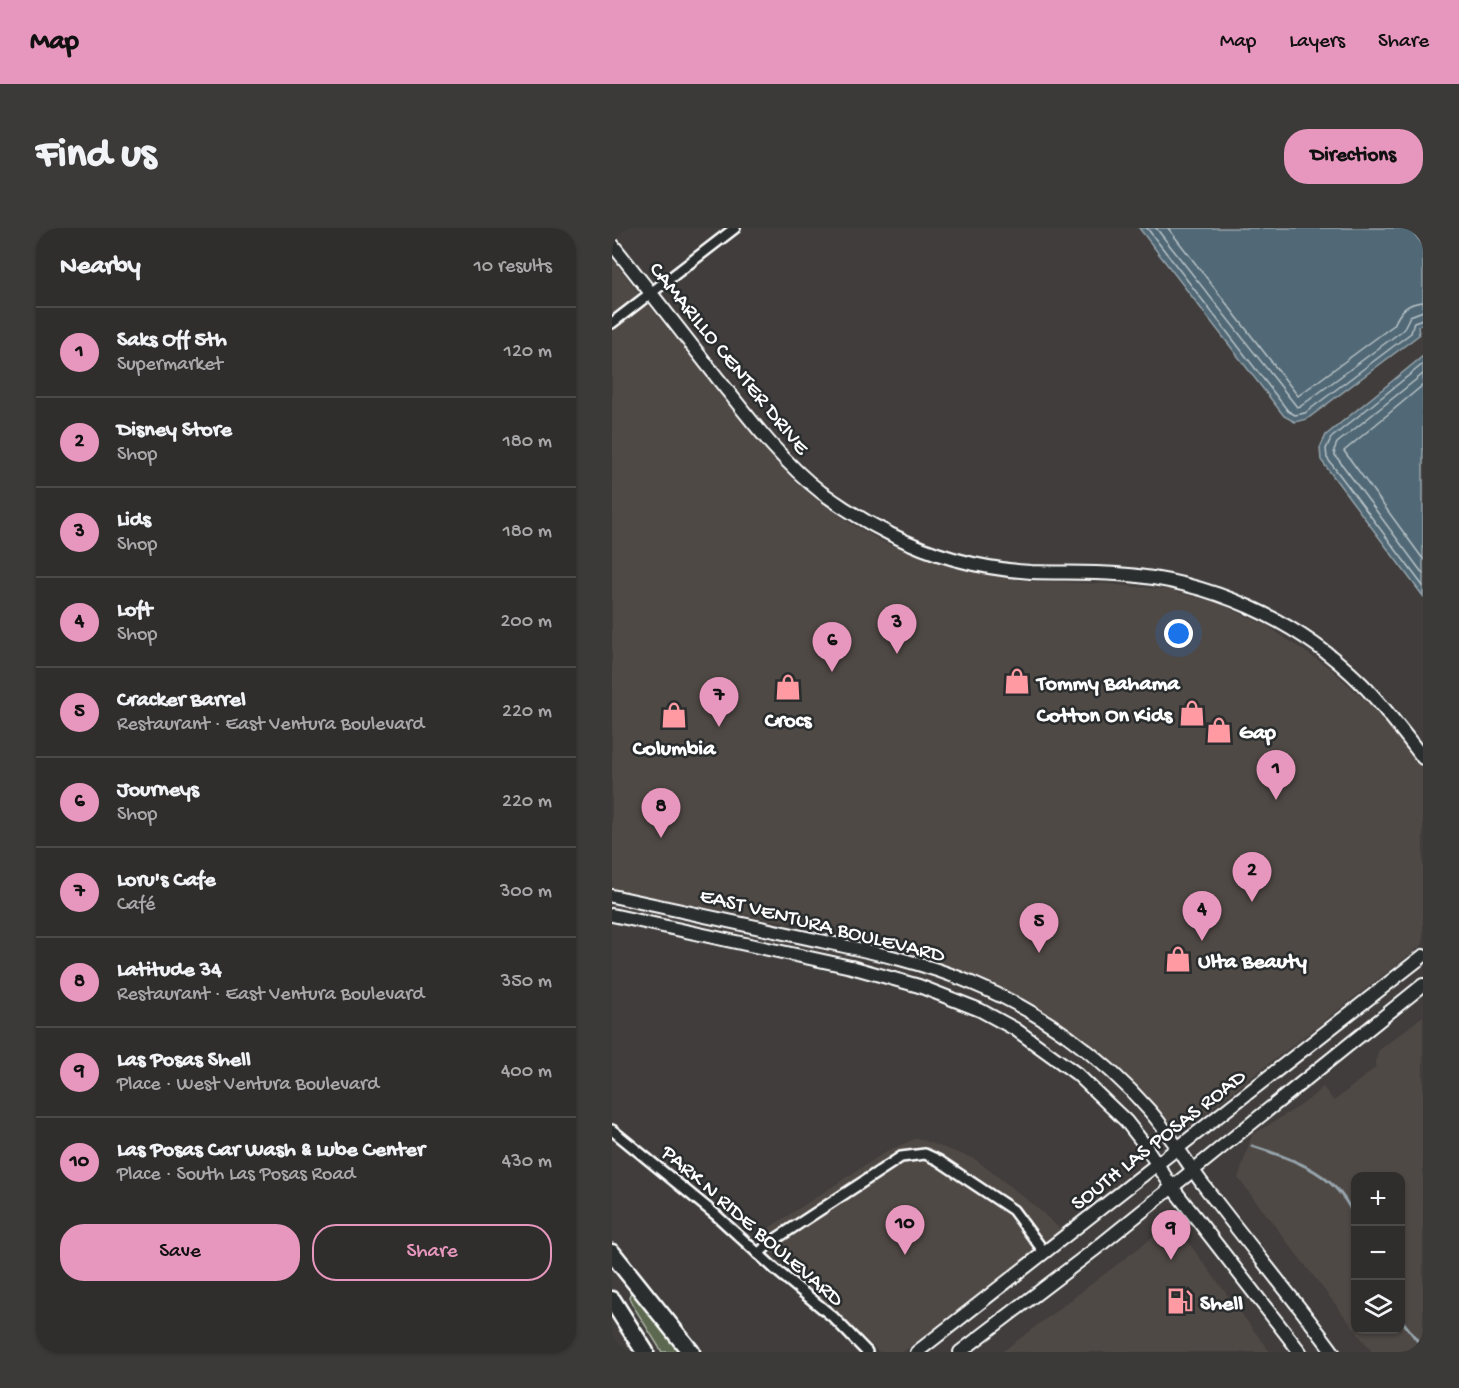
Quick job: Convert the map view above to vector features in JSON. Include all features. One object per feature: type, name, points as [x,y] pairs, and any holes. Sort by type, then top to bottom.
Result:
[{"type":"highway","points":[[612,1253],[691,1352]]},
{"type":"highway","points":[[612,1300],[645,1352]]},
{"type":"main road","name":"CAMARILLO CENTER DRIVE","points":[[612,244],[749,418],[779,452],[820,491],[856,516],[911,544],[996,568],[1029,572],[1118,574],[1150,578],[1183,584],[1235,601],[1288,627],[1322,649],[1378,700],[1423,758]]},
{"type":"main road","name":"EAST VENTURA BOULEVARD","points":[[612,896],[891,957],[974,984],[1048,1023],[1083,1048],[1148,1109],[1333,1352]]},
{"type":"main road","name":"EAST VENTURA BOULEVARD","points":[[612,915],[851,967],[919,986],[980,1010],[1015,1029],[1077,1074],[1126,1121],[1172,1186],[1300,1352]]},
{"type":"main road","name":"SOUTH LAS POSAS ROAD","points":[[917,1352],[1423,956]]},
{"type":"main road","name":"SOUTH LAS POSAS ROAD","points":[[960,1352],[1028,1301],[1423,985]]},
{"type":"street","points":[[612,322],[735,228]]},
{"type":"street","name":"PARK N RIDE BOULEVARD","points":[[612,1130],[709,1209],[833,1317],[867,1352]]},
{"type":"street","points":[[758,1254],[771,1242],[881,1168],[901,1157],[913,1154],[925,1154],[938,1160],[1013,1210],[1045,1253]]},
{"type":"shaded area","points":[[612,259],[748,429],[794,481],[848,522],[885,543],[966,571],[1025,581],[1108,584],[1169,590],[1218,603],[1266,625],[1331,669],[1384,718],[1423,770],[1423,944],[1177,1135],[1140,1090],[1066,1029],[983,980],[905,950],[846,933],[612,890]]},
{"type":"shaded area","points":[[1423,1016],[1423,1352],[1372,1352],[1358,1334],[1405,1334],[1405,1172],[1351,1172],[1351,1325],[1238,1178],[1252,1135],[1303,1104],[1323,1087],[1334,1101],[1375,1068],[1378,1051]]},
{"type":"shaded area","points":[[917,1138],[975,1159],[1034,1205],[1061,1230],[903,1352],[879,1352],[755,1237],[887,1151]]},
{"type":"shaded area","points":[[1169,1225],[1176,1226],[1270,1352],[1002,1352]]},
{"type":"green space","points":[[631,1292],[634,1292],[683,1352],[662,1352],[632,1304],[629,1297]]},
{"type":"water","points":[[1139,228],[1410,228],[1423,245],[1423,324],[1418,326],[1419,335],[1307,419],[1295,422],[1284,416]]},
{"type":"water","points":[[1423,356],[1423,596],[1321,460],[1320,448],[1326,435]]},
{"type":"waterway","points":[[1252,1146],[1285,1157],[1314,1171],[1339,1192],[1351,1211]]},
{"type":"waterway","points":[[1405,1325],[1423,1348]]},
{"type":"place","name":"Lids","points":[[897,654]]},
{"type":"place","name":"Journeys","points":[[832,672]]},
{"type":"place","name":"Tommy Bahama","points":[[1017,681]]},
{"type":"place","name":"Crocs","points":[[788,687]]},
{"type":"place","name":"Cotton On Kids","points":[[1192,713]]},
{"type":"place","name":"Columbia","points":[[674,715]]},
{"type":"place","name":"Loru's Cafe","points":[[719,727]]},
{"type":"place","name":"Gap","points":[[1219,730]]},
{"type":"place","name":"Saks Off 5th","points":[[1276,800]]},
{"type":"place","name":"Latitude 34","points":[[661,838]]},
{"type":"place","name":"Disney Store","points":[[1252,902]]},
{"type":"place","name":"Loft","points":[[1202,941]]},
{"type":"place","name":"Cracker Barrel","points":[[1039,953]]},
{"type":"place","name":"Ulta Beauty","points":[[1178,959]]},
{"type":"place","name":"Las Posas Car Wash & Lube Center","points":[[905,1255]]},
{"type":"place","name":"Las Posas Shell","points":[[1171,1260]]},
{"type":"place","name":"Shell","points":[[1180,1301]]}]
